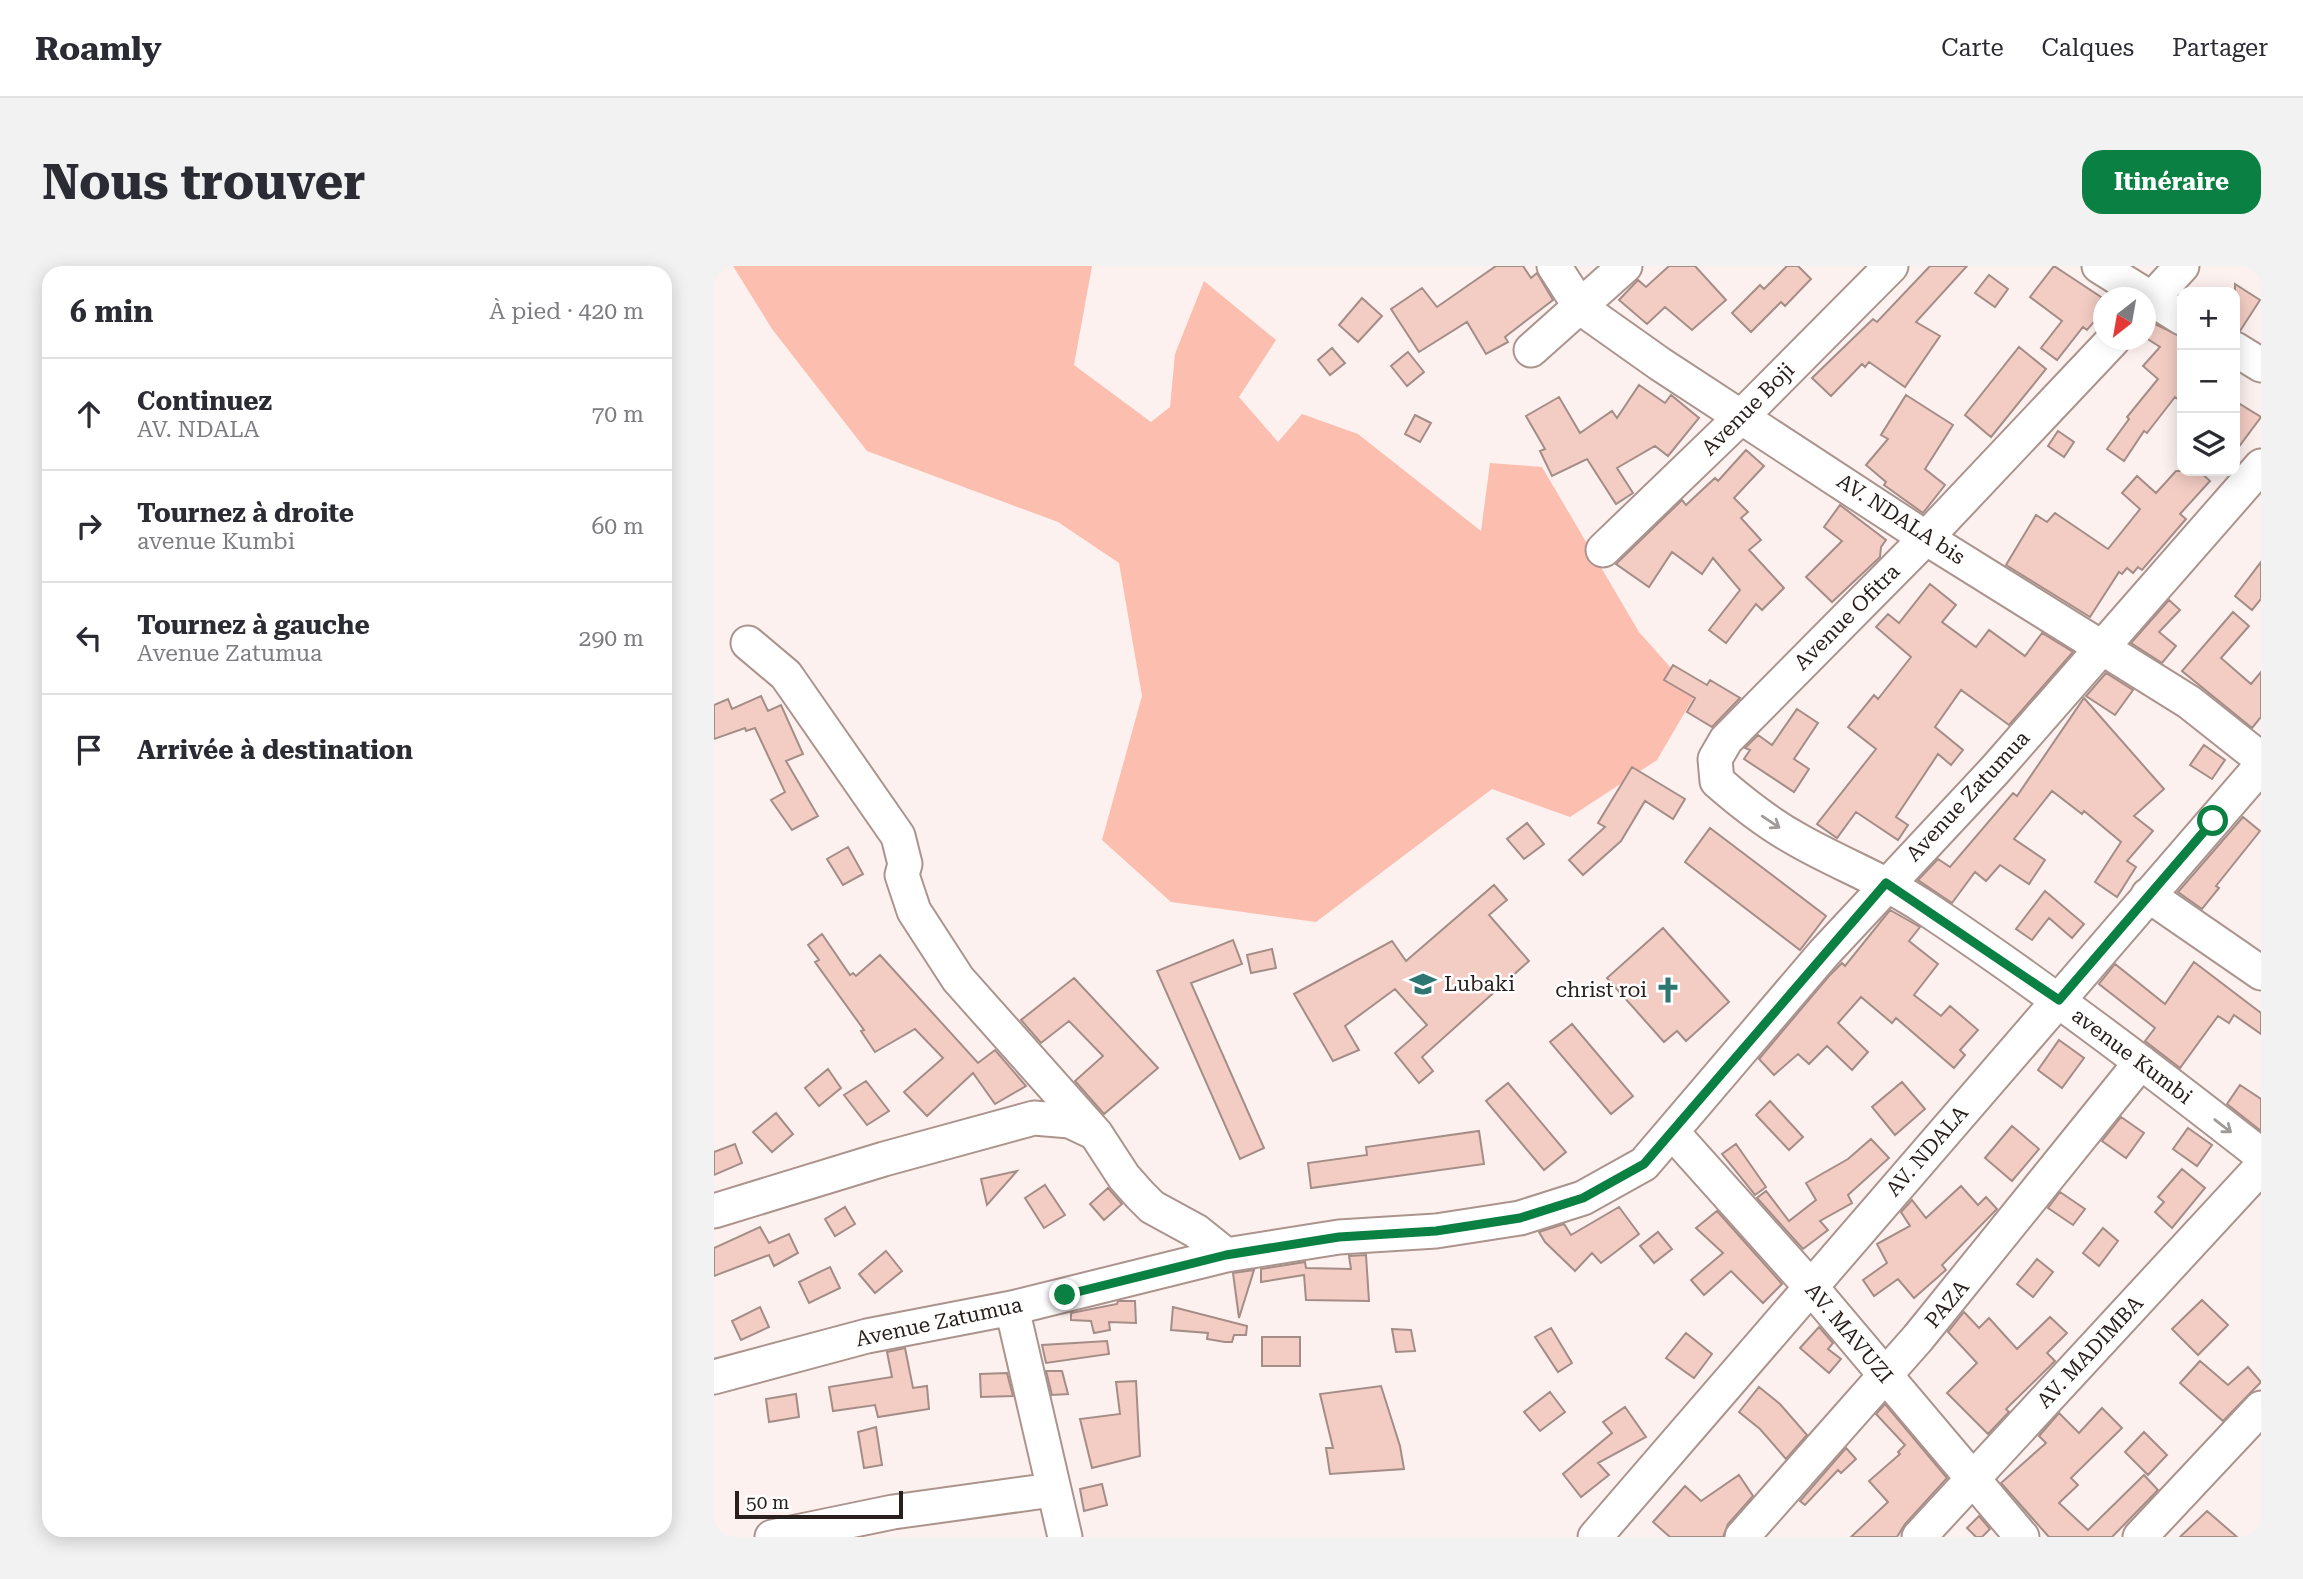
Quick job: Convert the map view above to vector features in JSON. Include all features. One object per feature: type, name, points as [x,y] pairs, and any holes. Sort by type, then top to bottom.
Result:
[{"type":"street","name":"AV. NDALA bis","points":[[1554,266],[1581,308],[1926,538],[2102,645],[2189,702],[2261,759]]},
{"type":"street","points":[[1531,350],[1626,266]]},
{"type":"street","name":"Avenue Boji","points":[[1603,550],[1741,417],[1891,266]]},
{"type":"street","points":[[2099,266],[2128,287]]},
{"type":"street","points":[[2156,294],[2182,266]]},
{"type":"street","points":[[2156,306],[2177,316]]},
{"type":"street","name":"Avenue Ofitra","points":[[1717,781],[1715,760],[1726,740],[1926,538],[2104,350]]},
{"type":"street","points":[[2237,350],[2261,365]]},
{"type":"street","name":"Avenue Zatumua","points":[[714,1377],[867,1336],[1012,1308],[1226,1255],[1339,1237],[1436,1231],[1520,1218],[1583,1198],[1644,1164],[1886,883],[1995,769],[2261,466]]},
{"type":"street","points":[[748,643],[786,675],[898,836],[905,864],[904,884],[932,943],[985,1013],[1096,1134],[1124,1177],[1152,1207],[1196,1230],[1226,1255]]},
{"type":"street","name":"AV. NDALA","points":[[1595,1537],[2261,766]]},
{"type":"street","name":"avenue Kumbi","points":[[1717,781],[1745,805],[1797,840],[1886,883],[2059,1000],[2261,1155]]},
{"type":"street","points":[[2148,895],[2261,973]]},
{"type":"street","name":"PAZA","points":[[1742,1537],[1961,1287],[2141,1062]]},
{"type":"street","points":[[714,1211],[895,1155],[1034,1118],[1070,1121],[1096,1134]]},
{"type":"street","name":"AV. MAVUZI","points":[[1672,1132],[1810,1286],[2022,1537]]},
{"type":"street","name":"AV. MADIMBA","points":[[1919,1537],[2261,1167]]},
{"type":"street","points":[[1012,1308],[1065,1537]]},
{"type":"street","points":[[2140,1537],[2261,1408]]},
{"type":"street","points":[[772,1537],[893,1512],[1052,1490]]},
{"type":"shaded area","points":[[733,266],[1092,266],[1074,365],[1151,422],[1170,407],[1175,354],[1204,281],[1276,340],[1239,397],[1278,442],[1302,414],[1358,434],[1481,531],[1490,463],[1542,467],[1639,632],[1695,695],[1657,760],[1570,817],[1492,789],[1316,922],[1171,902],[1102,840],[1142,696],[1119,563],[1058,522],[867,451],[772,329]]},
{"type":"building","points":[[1496,266],[1523,266],[1531,278],[1537,273],[1553,300],[1505,337],[1508,342],[1486,354],[1467,322],[1419,352],[1391,309],[1422,288],[1437,307]]},
{"type":"building","points":[[1669,266],[1695,266],[1726,300],[1692,330],[1665,307],[1647,324],[1619,300],[1638,280],[1646,287]]},
{"type":"building","points":[[1787,266],[1798,266],[1811,279],[1785,306],[1781,302],[1751,332],[1732,313],[1760,285],[1764,289]]},
{"type":"building","points":[[1930,266],[1967,266],[1916,322],[1940,336],[1905,387],[1869,362],[1865,367],[1862,364],[1831,396],[1812,378],[1873,319],[1877,322]]},
{"type":"building","points":[[2054,266],[2093,292],[2093,323],[2087,330],[2083,327],[2057,360],[2041,348],[2062,321],[2030,297]]},
{"type":"building","points":[[1989,275],[2008,289],[1995,307],[1975,293]]},
{"type":"building","points":[[2240,287],[2260,300],[2240,331]]},
{"type":"building","points":[[1362,298],[1382,316],[1358,342],[1339,325]]},
{"type":"building","points":[[2156,324],[2177,335],[2177,398],[2175,397],[2147,433],[2144,431],[2124,461],[2107,449],[2129,419],[2127,417],[2158,379],[2143,366],[2160,347],[2156,344]]},
{"type":"building","points":[[2019,347],[2046,369],[1991,437],[1965,415]]},
{"type":"building","points":[[1332,348],[1345,363],[1330,375],[1318,360]]},
{"type":"building","points":[[1408,352],[1424,372],[1407,386],[1391,366]]},
{"type":"building","points":[[1639,385],[1665,403],[1671,395],[1699,418],[1668,456],[1655,446],[1617,468],[1633,493],[1616,504],[1587,459],[1552,476],[1540,451],[1545,449],[1526,416],[1559,397],[1580,433],[1612,411],[1617,418]]},
{"type":"building","points":[[1906,395],[1953,425],[1925,469],[1945,485],[1923,513],[1884,485],[1886,482],[1866,465],[1888,439],[1881,435]]},
{"type":"building","points":[[2240,404],[2261,417],[2240,445]]},
{"type":"building","points":[[1415,415],[1431,423],[1420,442],[1405,434]]},
{"type":"building","points":[[2058,431],[2074,442],[2064,457],[2048,446]]},
{"type":"building","points":[[1746,450],[1764,466],[1734,498],[1748,512],[1741,518],[1761,540],[1749,550],[1784,588],[1762,610],[1756,604],[1726,643],[1709,630],[1740,590],[1713,558],[1702,574],[1672,552],[1649,587],[1616,564],[1682,500],[1686,505],[1715,478],[1718,481]]},
{"type":"building","points":[[2176,471],[2177,476],[2204,476],[2210,481],[2180,514],[2186,519],[2142,570],[2138,567],[2133,573],[2127,568],[2122,574],[2119,572],[2090,617],[2006,565],[2036,515],[2047,522],[2055,513],[2108,549],[2140,509],[2122,493],[2137,476],[2156,493]]},
{"type":"building","points":[[1840,505],[1886,540],[1881,547],[1880,557],[1832,602],[1806,577],[1842,541],[1824,527]]},
{"type":"building","points":[[2261,562],[2261,599],[2252,610],[2235,596]]},
{"type":"building","points":[[1930,584],[1956,605],[1942,622],[1976,647],[1989,630],[2025,656],[2042,633],[2073,652],[2009,725],[1961,690],[1935,727],[1963,750],[1951,765],[1938,754],[1896,817],[1908,825],[1898,840],[1856,812],[1837,838],[1817,824],[1876,749],[1848,727],[1874,695],[1878,699],[1911,657],[1876,627],[1888,614],[1899,623]]},
{"type":"building","points":[[2169,600],[2180,610],[2159,632],[2176,646],[2162,663],[2131,643]]},
{"type":"building","points":[[2233,612],[2249,626],[2221,658],[2251,684],[2261,672],[2261,717],[2252,728],[2182,671]]},
{"type":"building","points":[[1673,665],[1707,685],[1710,680],[1740,698],[1712,727],[1687,712],[1695,698],[1664,680]]},
{"type":"building","points":[[2106,673],[2133,690],[2115,715],[2086,696]]},
{"type":"building","points":[[761,696],[768,711],[781,705],[803,754],[786,761],[818,816],[792,830],[771,800],[785,792],[755,728],[746,731],[745,728],[714,739],[714,705],[728,699],[732,709]]},
{"type":"building","points":[[2084,698],[2164,789],[2134,816],[2153,831],[2127,861],[2136,867],[2117,897],[2095,882],[2121,842],[2084,811],[2082,814],[2052,791],[2014,839],[2045,860],[2029,884],[2000,865],[1986,881],[1975,872],[1952,903],[1918,880],[1938,859],[1950,867],[2013,793],[2017,796]]},
{"type":"building","points":[[1797,709],[1818,723],[1794,759],[1809,769],[1794,792],[1744,759],[1750,750],[1745,748],[1758,735],[1772,745]]},
{"type":"building","points":[[2204,745],[2225,760],[2212,779],[2190,765]]},
{"type":"building","points":[[1632,767],[1685,799],[1673,819],[1645,801],[1621,841],[1583,875],[1569,860],[1605,827],[1598,823]]},
{"type":"building","points":[[2243,817],[2260,831],[2216,886],[2219,888],[2202,909],[2178,892]]},
{"type":"building","points":[[1527,823],[1544,844],[1524,859],[1507,839]]},
{"type":"building","points":[[1710,828],[1826,916],[1800,950],[1685,862]]},
{"type":"building","points":[[848,847],[863,874],[843,885],[827,859]]},
{"type":"building","points":[[1494,885],[1507,900],[1489,915],[1529,961],[1422,1057],[1433,1071],[1419,1083],[1395,1053],[1427,1025],[1395,989],[1345,1026],[1359,1050],[1333,1061],[1294,994],[1392,941],[1406,961]]},
{"type":"building","points":[[2045,891],[2084,924],[2072,938],[2049,918],[2032,940],[2016,929]]},
{"type":"building","points":[[1890,910],[1920,927],[1909,941],[1938,964],[1914,995],[1941,1016],[1950,1006],[1978,1030],[1960,1050],[1965,1055],[1954,1068],[1896,1018],[1892,1023],[1861,997],[1838,1023],[1868,1052],[1852,1070],[1827,1046],[1809,1064],[1798,1054],[1774,1075],[1759,1059],[1829,976],[1842,963],[1845,966]]},
{"type":"building","name":"christ roi","points":[[1663,928],[1729,1002],[1686,1041],[1677,1031],[1664,1042],[1607,978]]},
{"type":"building","points":[[822,934],[850,975],[853,973],[856,976],[880,955],[978,1063],[995,1050],[1026,1086],[995,1104],[973,1073],[927,1116],[904,1092],[943,1058],[915,1029],[875,1052],[861,1031],[864,1030],[815,962],[819,960],[808,945]]},
{"type":"building","points":[[1233,940],[1242,964],[1191,983],[1264,1148],[1240,1159],[1157,971]]},
{"type":"building","points":[[1272,949],[1276,968],[1251,973],[1247,955]]},
{"type":"building","points":[[2194,962],[2261,1013],[2261,1034],[2234,1015],[2229,1023],[2218,1016],[2180,1068],[2145,1041],[2155,1028],[2099,984],[2115,964],[2165,1004]]},
{"type":"building","points":[[1074,978],[1158,1068],[1104,1114],[1075,1081],[1103,1056],[1069,1021],[1041,1043],[1021,1020]]},
{"type":"building","points":[[1572,1024],[1633,1096],[1611,1114],[1550,1042]]},
{"type":"building","points":[[2059,1040],[2084,1058],[2062,1088],[2038,1070]]},
{"type":"building","points":[[828,1069],[841,1088],[819,1106],[805,1088]]},
{"type":"building","points":[[866,1081],[889,1111],[867,1125],[844,1095]]},
{"type":"building","points":[[1902,1082],[1925,1109],[1895,1135],[1872,1107]]},
{"type":"building","points":[[1508,1083],[1566,1152],[1544,1170],[1486,1101]]},
{"type":"building","points":[[2240,1085],[2261,1099],[2261,1131],[2227,1104]]},
{"type":"building","points":[[1770,1101],[1803,1137],[1789,1150],[1756,1115]]},
{"type":"building","points":[[776,1113],[793,1134],[772,1152],[753,1132]]},
{"type":"building","points":[[2121,1117],[2144,1133],[2126,1158],[2102,1141]]},
{"type":"building","points":[[2012,1126],[2039,1149],[2012,1181],[1985,1158]]},
{"type":"building","points":[[2188,1128],[2212,1145],[2197,1166],[2173,1149]]},
{"type":"building","points":[[1479,1131],[1484,1164],[1311,1188],[1308,1163],[1367,1155],[1366,1147]]},
{"type":"building","points":[[1871,1139],[1889,1158],[1848,1195],[1852,1203],[1820,1221],[1828,1230],[1803,1249],[1757,1198],[1766,1191],[1789,1221],[1816,1200],[1806,1183],[1848,1159]]},
{"type":"building","points":[[735,1144],[742,1163],[714,1175],[714,1152]]},
{"type":"building","points":[[1736,1144],[1766,1187],[1755,1195],[1722,1154]]},
{"type":"building","points":[[2182,1169],[2205,1188],[2172,1228],[2155,1212],[2164,1202],[2158,1197]]},
{"type":"building","points":[[1017,1171],[987,1205],[981,1179]]},
{"type":"building","points":[[1045,1185],[1065,1215],[1044,1228],[1025,1198]]},
{"type":"building","points":[[1961,1186],[1978,1205],[1986,1197],[1997,1209],[1942,1265],[1946,1270],[1914,1298],[1898,1279],[1874,1296],[1863,1280],[1887,1263],[1877,1244],[1910,1226],[1901,1212],[1912,1200],[1926,1218]]},
{"type":"building","points":[[1108,1188],[1122,1204],[1104,1220],[1090,1204]]},
{"type":"building","points":[[2060,1192],[2085,1209],[2073,1225],[2048,1208]]},
{"type":"building","points":[[845,1207],[855,1224],[835,1236],[825,1219]]},
{"type":"building","points":[[1619,1207],[1639,1234],[1601,1263],[1592,1253],[1575,1271],[1545,1242],[1539,1232],[1564,1224],[1571,1235]]},
{"type":"building","points":[[1717,1211],[1782,1284],[1763,1303],[1731,1271],[1704,1295],[1691,1280],[1723,1253],[1696,1228]]},
{"type":"building","points":[[760,1227],[769,1243],[789,1234],[798,1253],[774,1266],[769,1255],[714,1276],[714,1248]]},
{"type":"building","points":[[2103,1228],[2118,1241],[2099,1266],[2083,1253]]},
{"type":"building","points":[[1658,1232],[1672,1249],[1654,1263],[1640,1246]]},
{"type":"building","points":[[886,1251],[902,1271],[875,1293],[859,1274]]},
{"type":"building","points":[[1366,1255],[1369,1301],[1306,1300],[1304,1275],[1261,1282],[1261,1269],[1305,1262],[1306,1268],[1351,1269],[1349,1256]]},
{"type":"building","points":[[2037,1259],[2053,1272],[2033,1297],[2017,1284]]},
{"type":"building","points":[[830,1267],[840,1288],[809,1303],[799,1282]]},
{"type":"building","points":[[1254,1270],[1239,1318],[1233,1273]]},
{"type":"building","points":[[2202,1300],[2228,1325],[2198,1355],[2172,1329]]},
{"type":"building","points":[[1118,1301],[1135,1301],[1136,1323],[1109,1322],[1110,1330],[1094,1333],[1091,1321],[1071,1320],[1071,1313],[1117,1304]]},
{"type":"building","points":[[760,1307],[769,1327],[741,1340],[732,1321]]},
{"type":"building","points":[[1173,1307],[1247,1326],[1246,1335],[1234,1335],[1232,1342],[1225,1342],[1207,1339],[1208,1333],[1171,1330]]},
{"type":"building","points":[[1964,1312],[1979,1328],[1989,1318],[2017,1349],[2050,1317],[2067,1333],[2047,1353],[2055,1361],[2006,1409],[2009,1412],[1988,1434],[1947,1393],[1977,1363],[1948,1332]]},
{"type":"building","points":[[1819,1327],[1833,1343],[1828,1349],[1841,1359],[1829,1373],[1800,1348]]},
{"type":"building","points":[[1551,1328],[1572,1363],[1558,1372],[1535,1337]]},
{"type":"building","points":[[1392,1329],[1411,1330],[1415,1351],[1396,1352]]},
{"type":"building","points":[[1686,1333],[1712,1354],[1694,1378],[1666,1358]]},
{"type":"building","points":[[1262,1337],[1300,1337],[1300,1366],[1262,1366]]},
{"type":"building","points":[[1107,1341],[1109,1354],[1046,1363],[1042,1345]]},
{"type":"building","points":[[905,1348],[913,1388],[927,1386],[929,1409],[878,1417],[875,1405],[833,1411],[829,1387],[892,1377],[887,1352]]},
{"type":"building","points":[[2200,1361],[2228,1385],[2248,1367],[2261,1382],[2223,1421],[2180,1383]]},
{"type":"building","points":[[1046,1371],[1062,1371],[1068,1394],[1052,1395]]},
{"type":"building","points":[[1007,1373],[1013,1396],[981,1397],[980,1374]]},
{"type":"building","points":[[1136,1381],[1140,1456],[1092,1468],[1080,1419],[1120,1414],[1116,1382]]},
{"type":"building","points":[[1381,1386],[1400,1446],[1404,1469],[1330,1474],[1326,1448],[1333,1448],[1320,1394]]},
{"type":"building","points":[[1759,1387],[1780,1404],[1807,1435],[1786,1459],[1760,1429],[1739,1412]]},
{"type":"building","points":[[1550,1392],[1565,1412],[1540,1431],[1524,1412]]},
{"type":"building","points":[[796,1394],[799,1417],[769,1422],[766,1399]]},
{"type":"building","points":[[1885,1404],[1947,1478],[1905,1524],[1897,1537],[1851,1537],[1888,1502],[1869,1481],[1900,1454],[1898,1452],[1905,1445],[1876,1414]]},
{"type":"building","points":[[1625,1407],[1646,1437],[1598,1463],[1609,1475],[1581,1497],[1563,1474],[1612,1433],[1603,1422]]},
{"type":"building","points":[[2102,1408],[2122,1428],[2071,1478],[2078,1485],[2059,1503],[2088,1530],[2144,1475],[2158,1490],[2112,1537],[2049,1537],[2001,1483],[2046,1443],[2039,1436],[2059,1413],[2079,1433]]},
{"type":"building","points":[[876,1427],[882,1465],[864,1468],[858,1432]]},
{"type":"building","points":[[2144,1432],[2167,1455],[2148,1475],[2125,1452]]},
{"type":"building","points":[[1846,1448],[1856,1459],[1841,1473],[1838,1470],[1805,1505],[1800,1501]]},
{"type":"building","points":[[1739,1475],[1753,1496],[1728,1524],[1723,1537],[1670,1537],[1653,1522],[1685,1486],[1701,1501]]},
{"type":"building","points":[[1102,1484],[1107,1505],[1084,1511],[1080,1489]]},
{"type":"building","points":[[2207,1511],[2237,1537],[2180,1537]]},
{"type":"building","points":[[1979,1516],[1990,1529],[1982,1537],[1976,1537],[1967,1528]]},
{"type":"place","name":"Lubaki","points":[[1423,984]]},
{"type":"place","name":"christ roi","points":[[1668,990]]},
{"type":"route","points":[[1065,1295],[1226,1255],[1339,1237],[1436,1231],[1520,1218],[1583,1198],[1644,1164],[1886,883],[2059,1000],[2213,821]]}]
